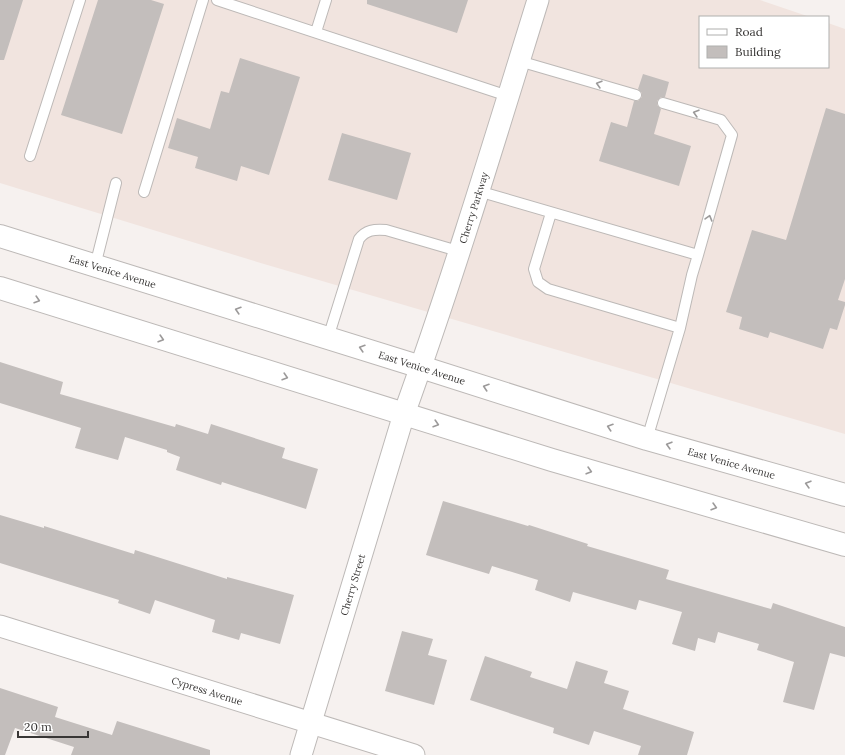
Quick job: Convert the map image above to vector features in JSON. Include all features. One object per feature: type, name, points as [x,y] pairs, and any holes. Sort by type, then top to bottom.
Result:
[{"type":"main road","name":"East Venice Avenue","points":[[0,236],[647,439],[845,495]]},
{"type":"main road","points":[[0,288],[552,460],[845,544]]},
{"type":"street","name":"Cherry Parkway","points":[[404,414],[421,367],[538,0]]},
{"type":"street","name":"Cherry Street","points":[[301,755],[404,414]]},
{"type":"street","name":"Cypress Avenue","points":[[0,626],[414,755]]},
{"type":"lane","points":[[30,156],[80,0]]},
{"type":"lane","points":[[144,192],[203,0]]},
{"type":"lane","points":[[218,0],[508,96]]},
{"type":"lane","points":[[316,32],[326,0]]},
{"type":"lane","points":[[519,61],[636,95]]},
{"type":"lane","points":[[647,439],[680,328],[692,275],[732,135],[721,120],[663,103]]},
{"type":"lane","points":[[94,266],[116,183]]},
{"type":"lane","points":[[478,190],[698,255]]},
{"type":"lane","points":[[552,213],[534,269],[538,282],[548,288],[680,328]]},
{"type":"lane","points":[[328,338],[359,239],[364,233],[373,230],[386,230],[458,251]]},
{"type":"shaded area","points":[[0,0],[760,0],[807,16],[699,16],[699,68],[829,68],[829,23],[845,29],[845,434],[264,264],[0,183]]},
{"type":"building","points":[[0,0],[23,0],[4,60],[0,60]]},
{"type":"building","points":[[98,0],[151,0],[164,4],[122,134],[61,115]]},
{"type":"building","points":[[367,0],[468,0],[457,33],[367,4]]},
{"type":"building","points":[[240,58],[300,77],[269,175],[241,166],[237,181],[195,168],[198,157],[168,148],[177,118],[210,129],[221,91],[229,93]]},
{"type":"building","points":[[643,74],[669,82],[665,97],[661,97],[657,101],[657,105],[661,109],[654,134],[691,146],[679,186],[599,161],[611,122],[627,127],[634,101],[638,101],[642,97],[642,93],[638,89]]},
{"type":"building","points":[[826,108],[845,114],[845,279],[838,300],[845,302],[845,305],[837,330],[830,328],[823,349],[770,332],[768,338],[739,329],[742,317],[726,312],[752,230],[786,240]]},
{"type":"building","points":[[342,133],[411,153],[397,200],[328,180]]},
{"type":"building","points":[[0,362],[63,382],[60,394],[175,427],[176,424],[208,434],[211,424],[285,448],[282,458],[318,469],[306,509],[222,482],[221,485],[176,470],[180,457],[167,452],[167,450],[125,437],[118,460],[75,448],[81,428],[0,403]]},
{"type":"building","points":[[443,501],[528,526],[529,525],[588,544],[587,546],[669,570],[666,579],[771,609],[773,603],[845,627],[845,657],[830,653],[814,710],[783,702],[794,662],[757,650],[759,644],[718,632],[715,643],[698,638],[695,651],[672,644],[682,612],[639,600],[636,610],[573,592],[570,602],[535,590],[538,580],[492,566],[489,574],[426,555]]},
{"type":"building","points":[[0,515],[44,528],[44,526],[134,554],[135,550],[227,579],[227,577],[294,595],[280,644],[241,633],[239,640],[212,632],[215,620],[155,600],[150,614],[118,603],[119,600],[0,563]]},
{"type":"building","points":[[402,631],[433,639],[428,655],[447,660],[434,705],[385,691]]},
{"type":"building","points":[[485,656],[532,672],[530,677],[567,689],[576,661],[608,671],[604,683],[629,691],[623,709],[694,732],[687,755],[638,755],[641,746],[594,731],[589,745],[553,733],[554,728],[470,700]]},
{"type":"building","points":[[0,688],[58,707],[55,717],[112,735],[117,721],[210,750],[210,755],[71,755],[74,747],[15,728],[5,755],[0,755]]}]
